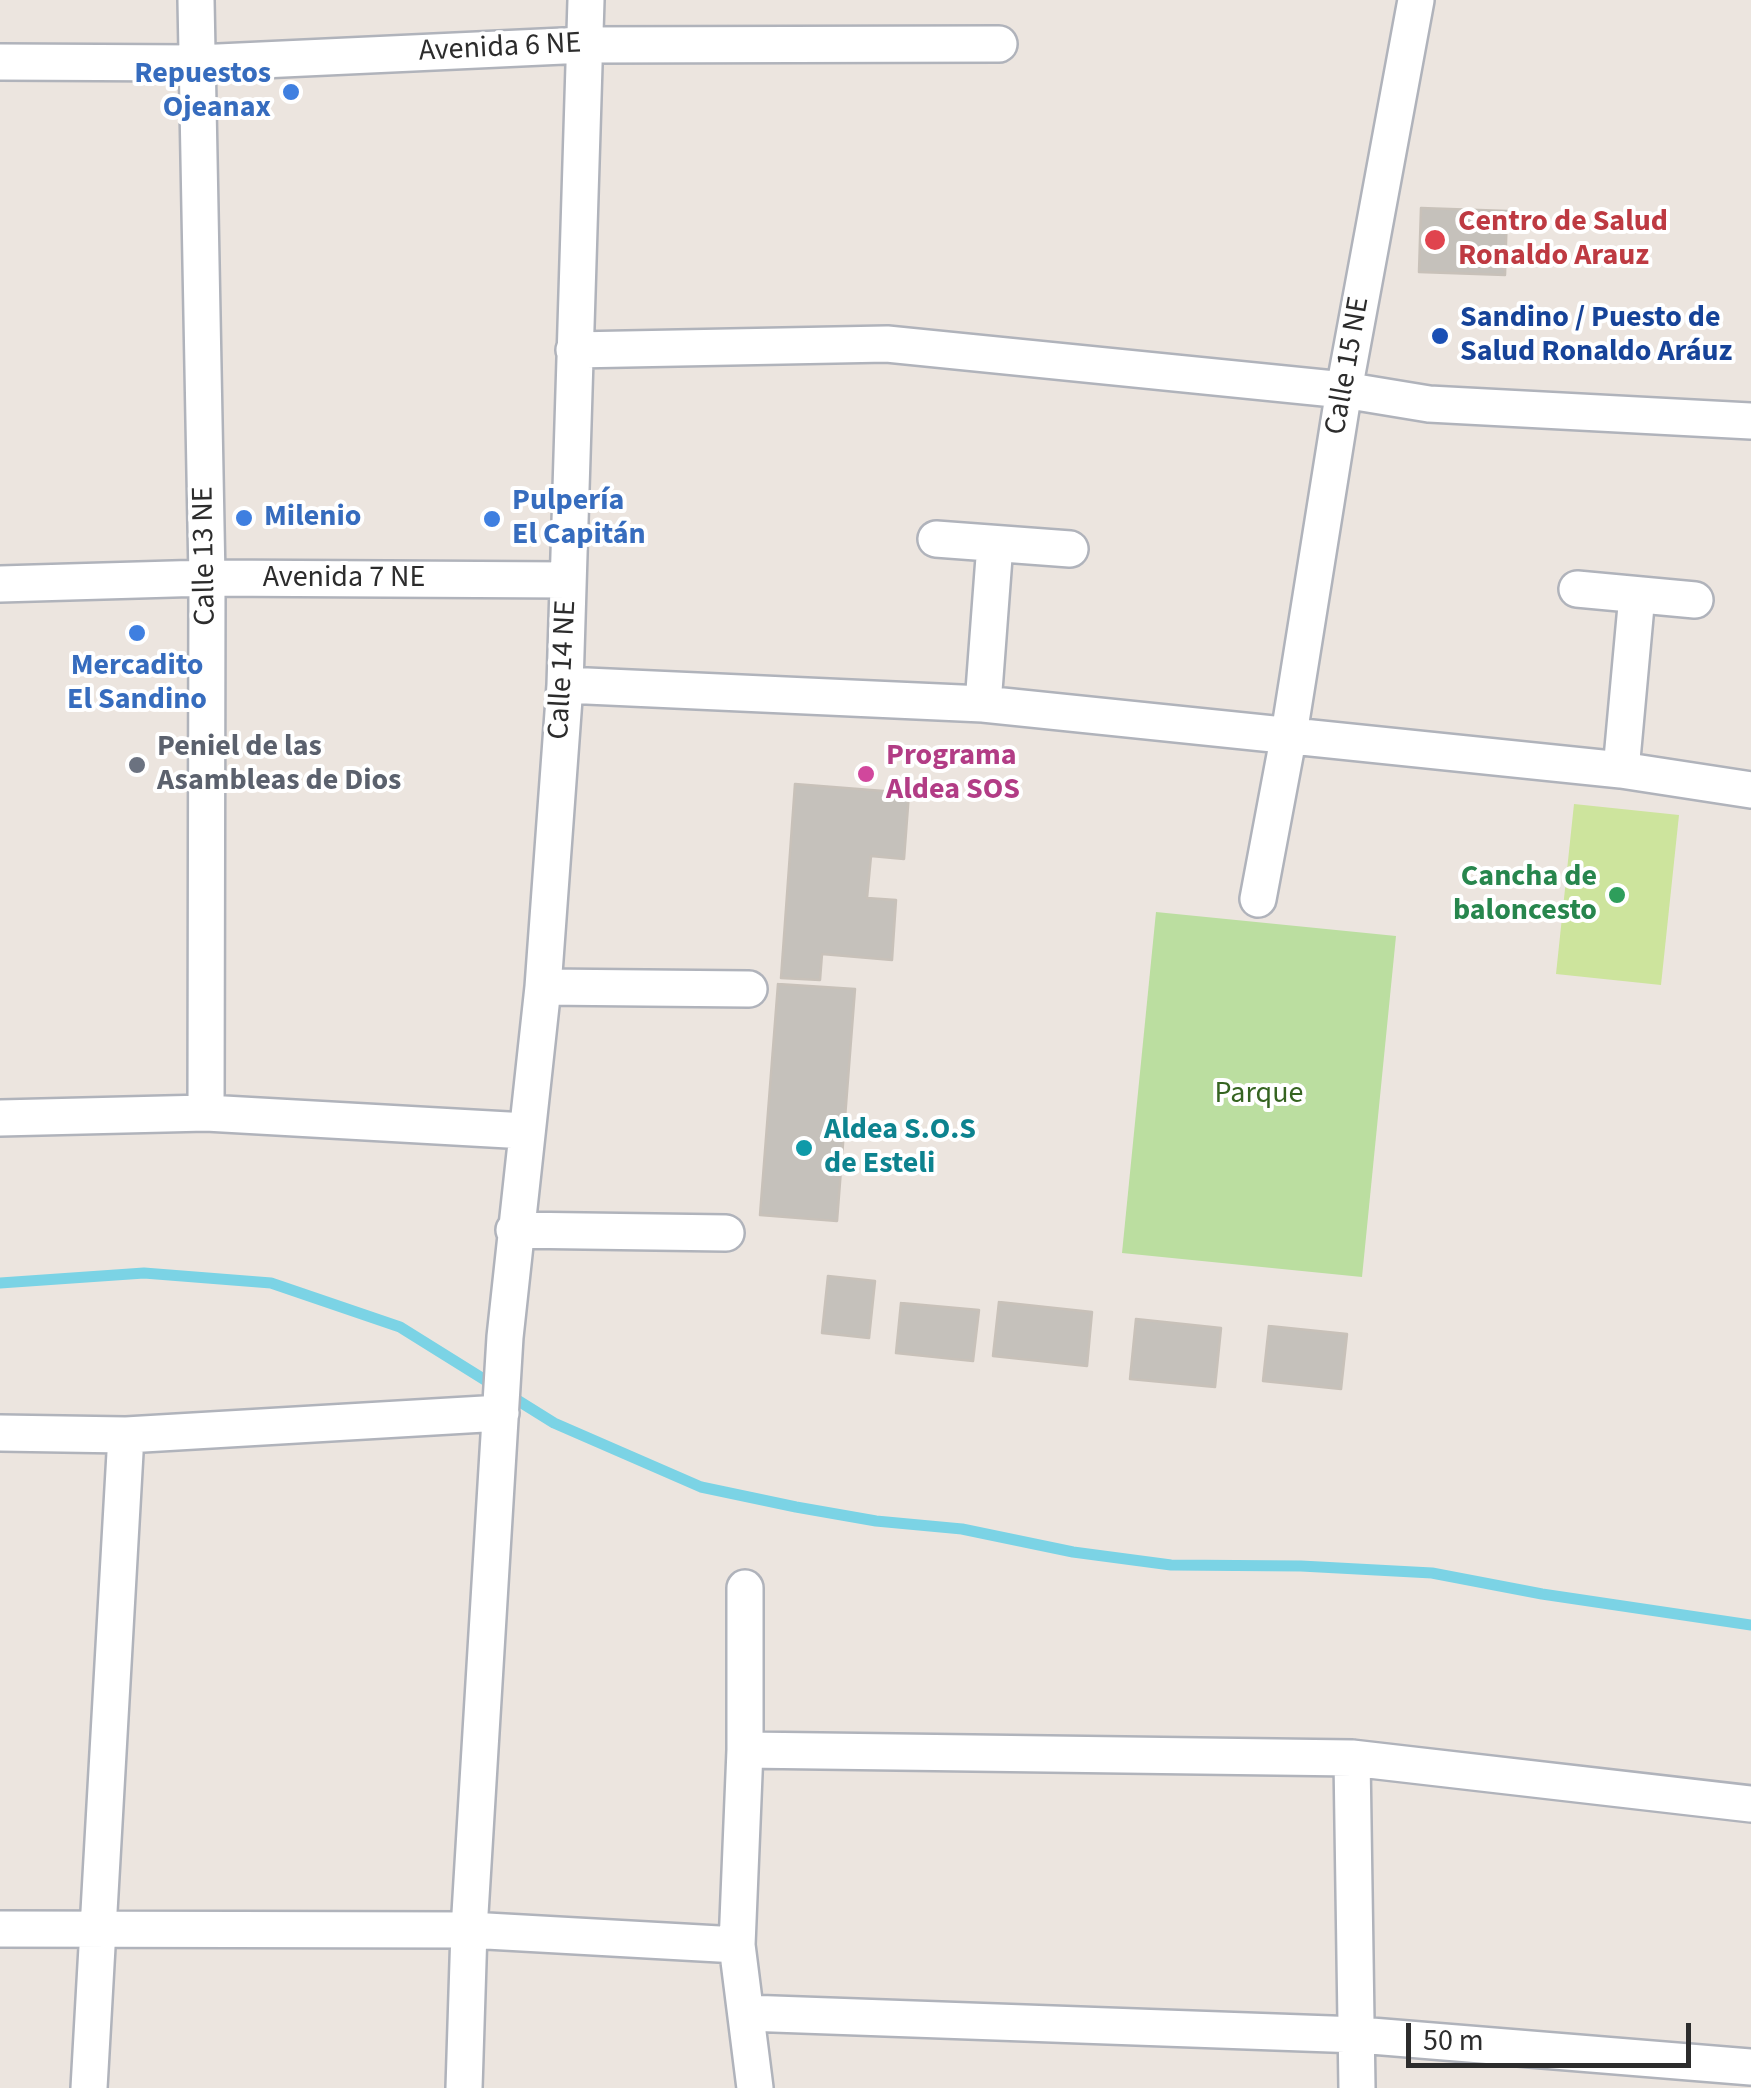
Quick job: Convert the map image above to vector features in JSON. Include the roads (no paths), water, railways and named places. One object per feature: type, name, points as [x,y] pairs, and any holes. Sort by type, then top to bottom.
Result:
[{"type":"street","name":"Calle 13 NE","points":[[196,0],[207,578],[206,1112]]},
{"type":"street","name":"Calle 14 NE","points":[[464,2088],[469,1930],[504,1337],[543,987],[564,685],[586,0]]},
{"type":"street","name":"Calle 15 NE","points":[[1258,899],[1289,734],[1344,390],[1416,0]]},
{"type":"street","name":"Avenida 6 NE","points":[[0,62],[196,62],[585,44],[1000,44]]},
{"type":"street","points":[[574,350],[887,344],[1344,390],[1429,404],[1751,422]]},
{"type":"street","points":[[936,539],[1070,550]]},
{"type":"street","points":[[983,704],[995,544]]},
{"type":"street","name":"Avenida 7 NE","points":[[0,584],[207,578],[568,580]]},
{"type":"street","points":[[1577,589],[1695,600]]},
{"type":"street","points":[[1621,770],[1637,595]]},
{"type":"street","points":[[564,685],[983,704],[1621,770],[1751,790]]},
{"type":"street","points":[[543,987],[748,989]]},
{"type":"street","points":[[0,1118],[206,1112],[526,1130]]},
{"type":"street","points":[[514,1230],[726,1233]]},
{"type":"street","points":[[0,1433],[126,1435],[501,1406]]},
{"type":"street","points":[[90,2088],[126,1435]]},
{"type":"street","points":[[745,1588],[745,1750],[737,1945],[755,2088]]},
{"type":"street","points":[[745,1750],[1352,1758],[1751,1804]]},
{"type":"street","points":[[1352,1758],[1358,2088]]},
{"type":"street","points":[[0,1929],[469,1930],[737,1945]]},
{"type":"street","points":[[746,2013],[1359,2034],[1751,2068]]},
{"type":"waterway","points":[[0,1283],[144,1273],[271,1283],[400,1327],[554,1423],[701,1487],[796,1507],[876,1521],[962,1529],[1073,1552],[1171,1565],[1432,1573],[1542,1594],[1751,1625]]},
{"type":"place","name":"Repuestos Ojeanax","points":[[291,92]]},
{"type":"place","name":"Centro de Salud Ronaldo Arauz","points":[[1435,240]]},
{"type":"place","name":"Sandino / Puesto de Salud Ronaldo Aráuz","points":[[1440,336]]},
{"type":"place","name":"Milenio","points":[[244,518]]},
{"type":"place","name":"Pulpería El Capitán","points":[[492,519]]},
{"type":"place","name":"Mercadito El Sandino","points":[[137,633]]},
{"type":"place","name":"Peniel de las Asambleas de Dios","points":[[137,765]]},
{"type":"place","name":"Programa Aldea SOS","points":[[866,774]]},
{"type":"place","name":"Cancha de baloncesto","points":[[1617,895]]},
{"type":"place","name":"Aldea S.O.S de Esteli","points":[[804,1148]]},
{"type":"park label","name":"Parque","points":[[1259,1095]]}]
